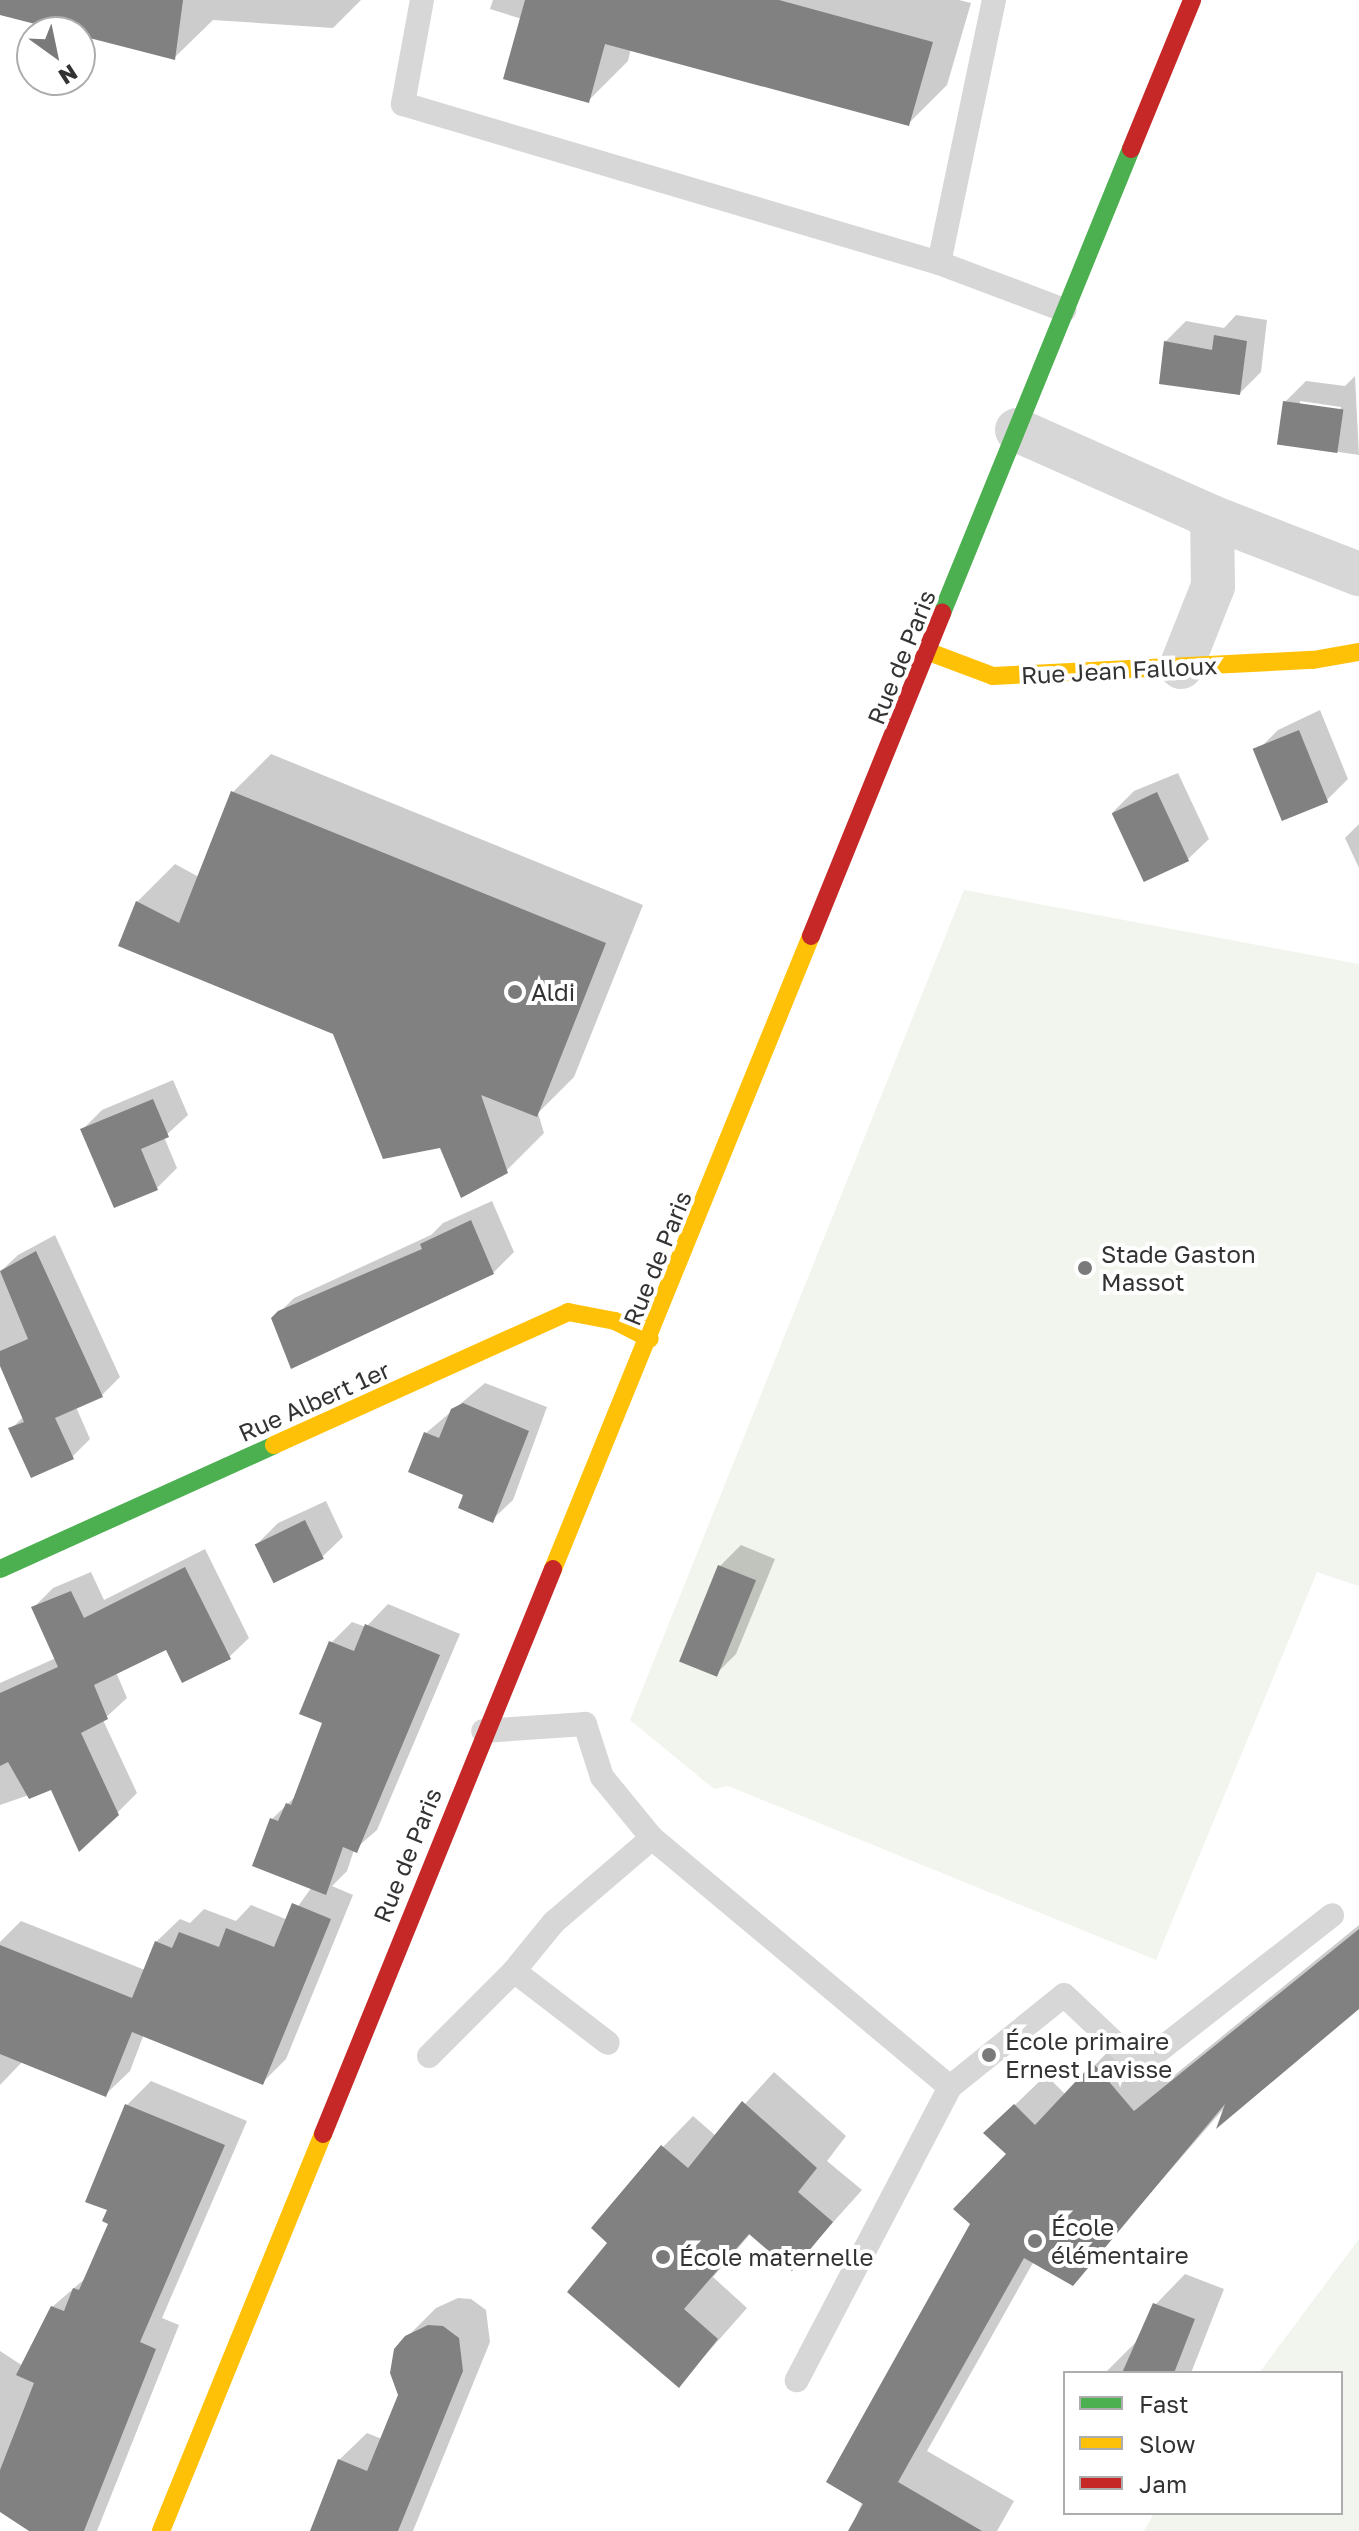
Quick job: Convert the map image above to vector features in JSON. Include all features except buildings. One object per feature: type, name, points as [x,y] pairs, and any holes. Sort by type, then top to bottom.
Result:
[{"type":"main road","name":"Rue de Paris","points":[[161,2531],[483,1731],[650,1339],[1192,0]]},
{"type":"main road","name":"Rue Jean Falloux","points":[[929,652],[993,676],[1313,660],[1359,652]]},
{"type":"main road","name":"Rue Albert 1er","points":[[0,1569],[568,1312],[615,1321],[650,1339]]},
{"type":"street","points":[[1017,430],[1212,517],[1359,574]]},
{"type":"street","points":[[1181,667],[1213,586],[1212,517]]},
{"type":"street","name":"Rue Jean Falloux","points":[[1313,660],[1359,668]]},
{"type":"lane","points":[[422,0],[403,104],[939,263],[1064,310]]},
{"type":"lane","points":[[939,263],[994,0]]},
{"type":"lane","points":[[483,1731],[585,1724],[602,1777],[652,1838],[950,2087]]},
{"type":"lane","points":[[429,2056],[514,1971],[554,1922],[652,1838]]},
{"type":"lane","points":[[797,2380],[950,2087],[1064,1995],[1139,2066],[1332,1915]]},
{"type":"lane","points":[[514,1971],[608,2043]]},
{"type":"shaded area","name":"Stade Gaston Massot","points":[[964,890],[1359,964],[1359,1586],[1317,1572],[1156,1960],[728,1786],[714,1789],[630,1720]]},
{"type":"shaded area","points":[[1359,2239],[1359,2531],[1144,2531],[1153,2515],[1343,2515],[1343,2371],[1260,2371]]},
{"type":"traffic: fast","points":[[942,613],[1131,149]]},
{"type":"traffic: fast","points":[[0,1569],[274,1445]]},
{"type":"traffic: slow","points":[[929,652],[993,676],[1313,660],[1359,652]]},
{"type":"traffic: slow","points":[[553,1569],[811,936]]},
{"type":"traffic: slow","points":[[274,1445],[568,1312],[615,1321],[650,1339]]},
{"type":"traffic: slow","points":[[161,2531],[323,2134]]},
{"type":"traffic: jam","points":[[1131,149],[1192,0]]},
{"type":"traffic: jam","points":[[811,936],[942,613]]},
{"type":"traffic: jam","points":[[323,2134],[553,1569]]},
{"type":"place","name":"Aldi","points":[[515,992]]},
{"type":"place","name":"Stade Gaston Massot","points":[[1085,1268]]},
{"type":"place","name":"École primaire Ernest Lavisse","points":[[989,2055]]},
{"type":"place","name":"École élémentaire","points":[[1035,2241]]},
{"type":"place","name":"École maternelle","points":[[663,2257]]}]
